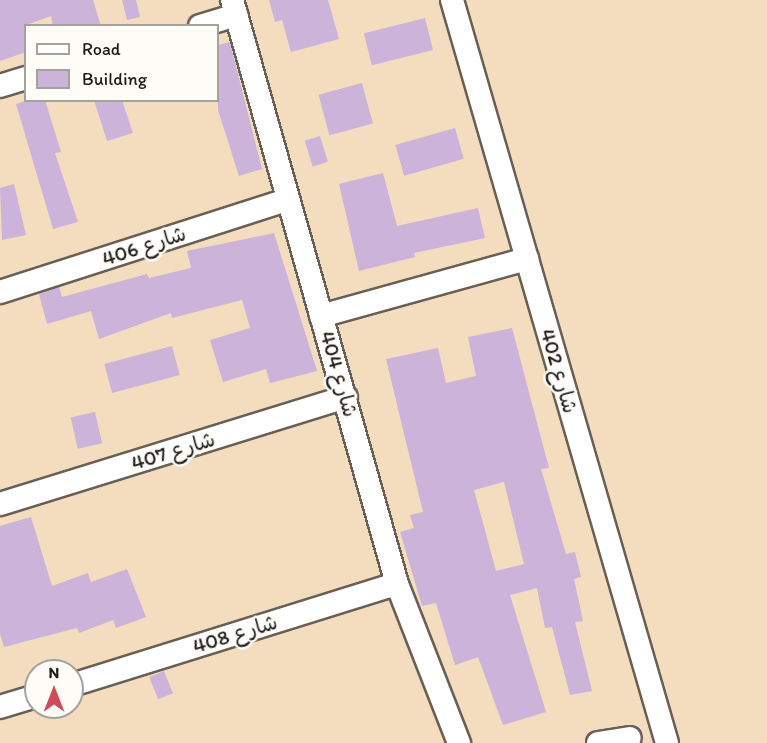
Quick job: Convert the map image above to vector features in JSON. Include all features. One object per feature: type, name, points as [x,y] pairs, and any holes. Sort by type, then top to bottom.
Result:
[{"type":"street","name":"شارع 402","points":[[452,0],[667,743]]},
{"type":"street","points":[[204,24],[234,7]]},
{"type":"street","name":"شارع 404","points":[[234,7],[397,584],[459,743]]},
{"type":"street","points":[[0,86],[24,79]]},
{"type":"street","name":"شارع 406","points":[[0,292],[287,200]]},
{"type":"street","points":[[321,316],[527,259]]},
{"type":"street","name":"شارع 407","points":[[0,504],[346,397]]},
{"type":"street","name":"شارع 408","points":[[84,681],[397,584]]},
{"type":"street","points":[[0,707],[24,700]]},
{"type":"street","points":[[598,743],[630,738]]},
{"type":"building","points":[[0,0],[93,0],[100,24],[53,24],[51,16],[24,24],[24,53],[0,61]]},
{"type":"building","points":[[122,0],[136,0],[140,17],[127,20]]},
{"type":"building","points":[[269,0],[328,0],[339,39],[291,52],[282,20],[275,22]]},
{"type":"building","points":[[425,18],[433,50],[372,65],[364,33]]},
{"type":"building","points":[[230,42],[262,169],[239,176],[218,110],[219,45]]},
{"type":"building","points":[[362,83],[373,124],[329,135],[319,95]]},
{"type":"building","points":[[24,101],[46,102],[61,152],[55,153],[78,222],[53,229],[16,104]]},
{"type":"building","points":[[95,102],[123,102],[133,133],[107,141]]},
{"type":"building","points":[[455,128],[464,159],[404,176],[395,145]]},
{"type":"building","points":[[320,136],[328,162],[313,166],[305,141]]},
{"type":"building","points":[[383,173],[397,226],[478,208],[485,238],[414,253],[415,257],[359,271],[339,184]]},
{"type":"building","points":[[14,184],[26,235],[2,240],[0,188]]},
{"type":"building","points":[[274,233],[317,371],[270,383],[266,369],[223,382],[210,340],[250,328],[242,300],[172,318],[171,313],[99,339],[91,311],[47,324],[39,294],[59,287],[62,297],[147,274],[149,278],[191,268],[187,251]]},
{"type":"building","points":[[512,328],[549,468],[541,469],[566,554],[575,552],[581,577],[574,579],[583,621],[575,622],[592,691],[570,695],[552,627],[545,628],[537,588],[510,595],[546,712],[503,725],[478,657],[455,665],[436,603],[422,606],[400,532],[414,528],[410,515],[423,512],[386,359],[438,348],[446,383],[476,376],[468,337]],"holes":[[[504,482],[524,564],[496,571],[474,490]]]},
{"type":"building","points":[[172,346],[180,375],[112,393],[104,364]]},
{"type":"building","points":[[95,412],[102,443],[78,449],[71,418]]},
{"type":"building","points":[[31,517],[52,586],[88,573],[91,582],[127,569],[146,617],[116,628],[113,620],[79,633],[77,628],[4,647],[0,634],[0,526]]},
{"type":"building","points":[[164,671],[173,693],[158,699],[149,677]]}]
